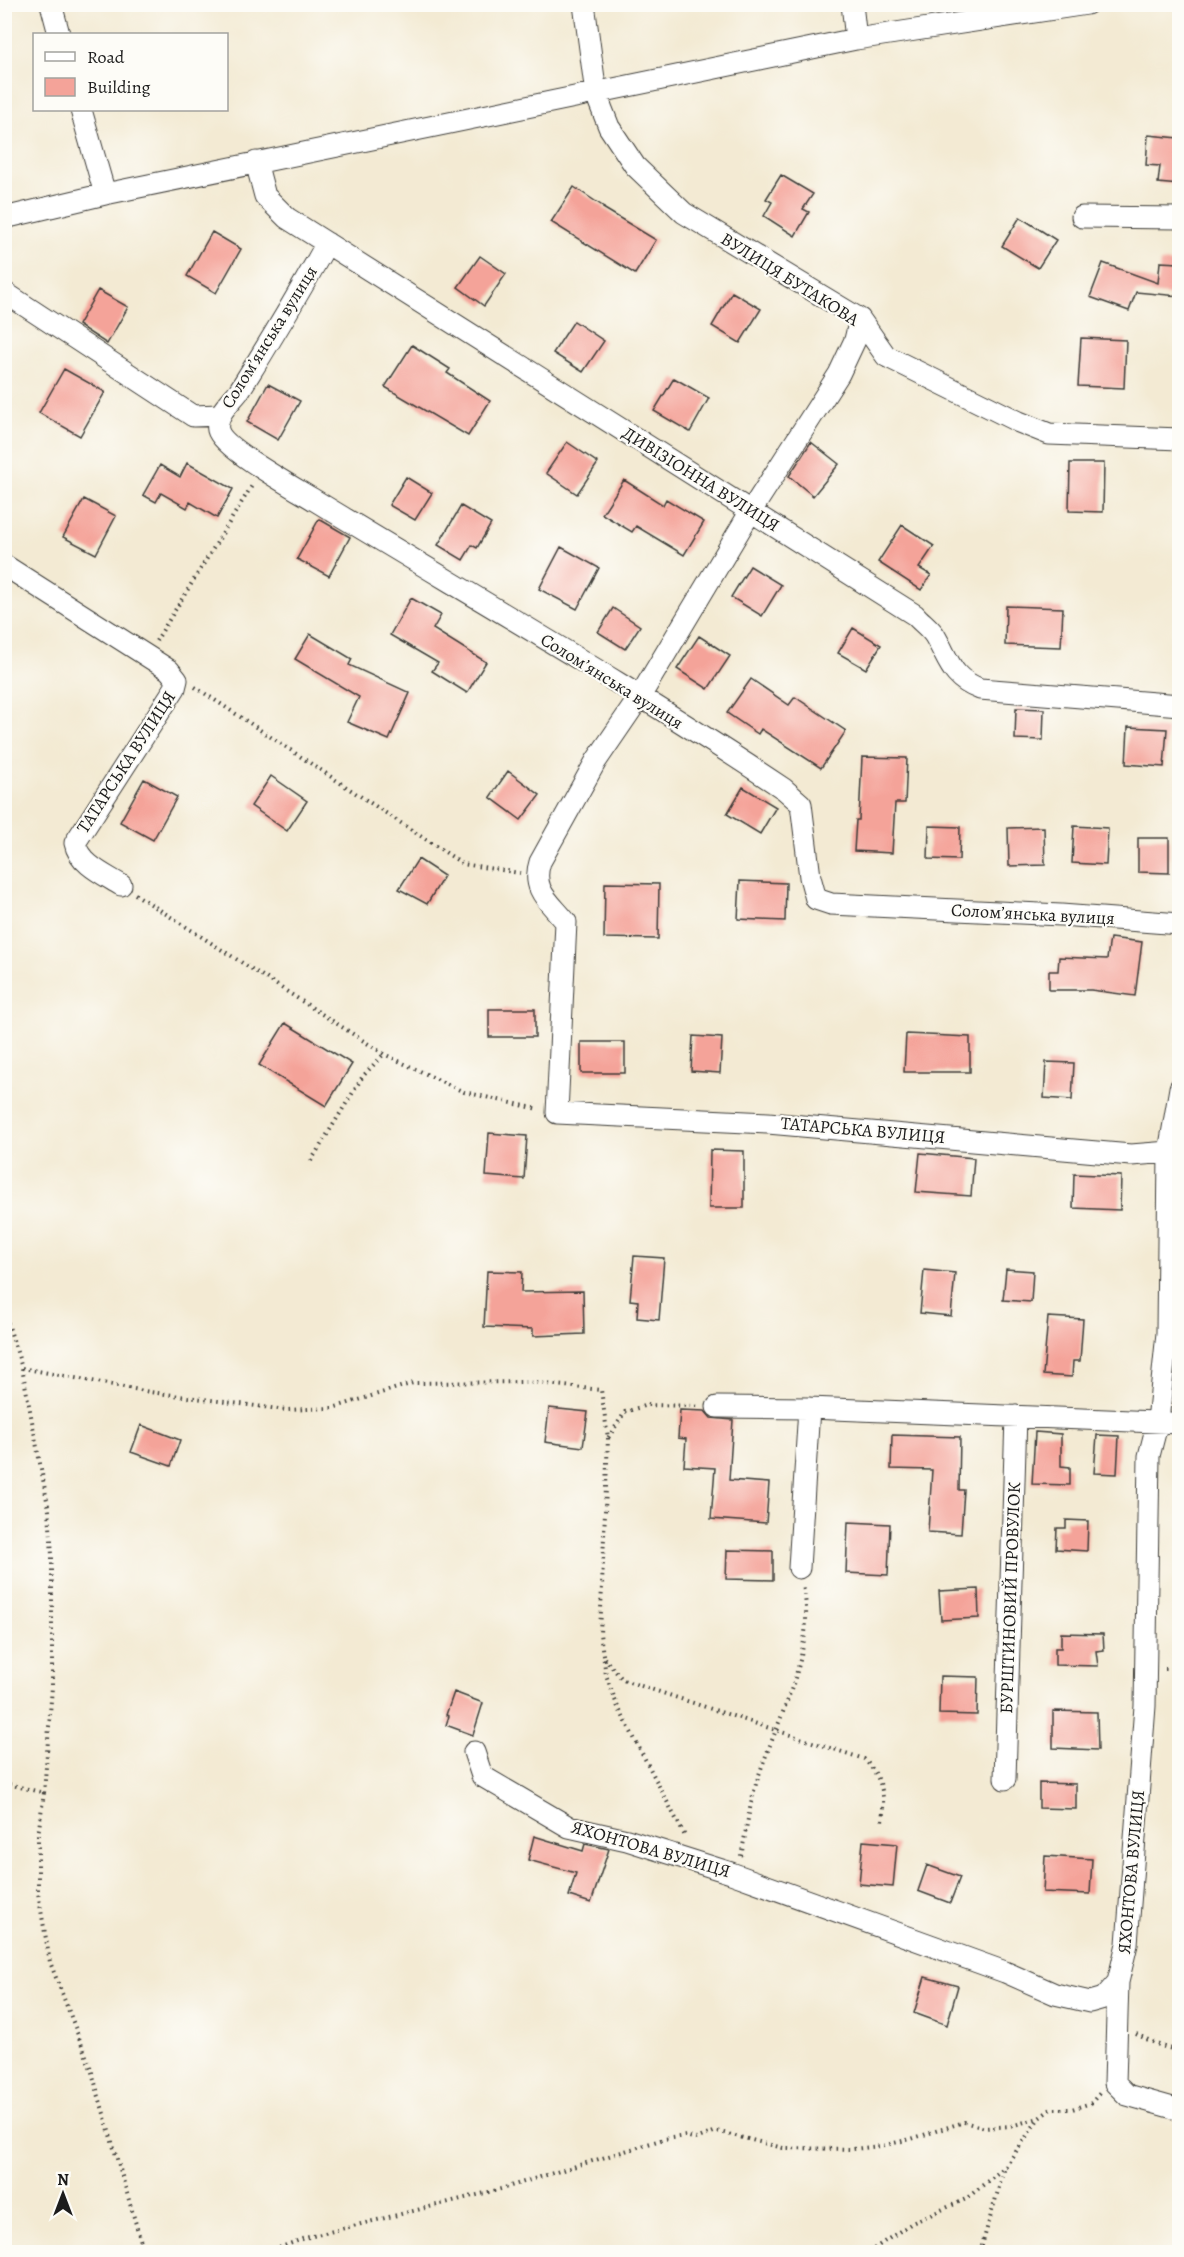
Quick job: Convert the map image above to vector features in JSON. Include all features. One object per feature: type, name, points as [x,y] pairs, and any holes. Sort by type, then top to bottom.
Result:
[{"type":"street","points":[[51,4],[59,33]]},
{"type":"street","name":"ВУЛИЦЯ БУТАКОВА","points":[[584,4],[596,94],[609,127],[635,166],[684,213],[860,319],[886,356],[1019,422],[1049,434],[1179,439]]},
{"type":"street","points":[[852,4],[856,39]]},
{"type":"street","points":[[4,218],[256,162],[856,39],[1087,4]]},
{"type":"street","points":[[81,111],[105,194]]},
{"type":"street","name":"ДИВІЗІОННА ВУЛИЦЯ","points":[[256,162],[265,196],[287,218],[915,615],[934,634],[948,665],[963,682],[981,689],[1179,705]]},
{"type":"street","points":[[1082,217],[1179,218]]},
{"type":"street","name":"Соломʼянська вулиця","points":[[327,243],[277,331],[220,415],[218,429],[224,441],[263,468],[474,594],[739,759],[801,804],[810,877],[816,899],[840,905],[1026,913],[1179,924]]},
{"type":"street","points":[[4,292],[193,416],[220,415]]},
{"type":"street","points":[[557,1113],[566,922],[538,889],[536,876],[540,862],[596,761],[639,698],[751,511],[839,374],[855,340],[860,319]]},
{"type":"street","name":"ТАТАРСЬКА ВУЛИЦЯ","points":[[4,565],[169,670],[177,680],[175,688],[75,843],[76,851],[86,863],[121,885]]},
{"type":"street","name":"ЯХОНТОВА ВУЛИЦЯ","points":[[1115,2076],[1118,1982],[1127,1944],[1145,1706],[1149,1456],[1158,1421],[1167,1333],[1169,1152],[1179,1088]]},
{"type":"street","name":"ТАТАРСЬКА ВУЛИЦЯ","points":[[557,1113],[768,1123],[1131,1155],[1169,1152]]},
{"type":"street","points":[[717,1407],[809,1408],[1179,1423]]},
{"type":"street","points":[[799,1568],[809,1408]]},
{"type":"street","name":"БУРШТИНОВИЙ ПРОВУЛОК","points":[[1005,1779],[1016,1416]]},
{"type":"street","name":"ЯХОНТОВА ВУЛИЦЯ","points":[[474,1752],[483,1776],[569,1827],[596,1832],[737,1875],[1005,1972],[1055,1994],[1090,2002]]},
{"type":"street","points":[[1117,2033],[1090,2002],[1104,1998],[1118,1982]]},
{"type":"street","points":[[1115,2076],[1115,2083],[1127,2095],[1179,2110]]},
{"type":"path","points":[[147,656],[263,468]]},
{"type":"path","points":[[169,670],[463,864],[536,876]]},
{"type":"path","points":[[121,885],[384,1054],[464,1092],[557,1113]]},
{"type":"path","points":[[311,1161],[363,1076],[384,1054]]},
{"type":"path","points":[[4,1311],[22,1368],[49,1511],[52,1555],[52,1687],[44,1793],[38,1835],[38,1893],[50,1962],[91,2069],[144,2253]]},
{"type":"path","points":[[22,1368],[150,1392],[286,1410],[333,1408],[413,1383],[528,1382],[601,1390],[608,1438],[600,1634],[606,1676],[617,1705],[698,1862]]},
{"type":"path","points":[[608,1438],[625,1412],[647,1405],[717,1407]]},
{"type":"path","points":[[737,1875],[756,1786],[799,1668],[807,1604],[799,1568]]},
{"type":"path","points":[[603,1658],[623,1680],[864,1759],[879,1775],[884,1803],[882,1821]]},
{"type":"path","points":[[4,1783],[44,1793]]},
{"type":"path","points":[[1117,2033],[1179,2051]]},
{"type":"path","points":[[868,2253],[912,2223],[966,2199],[1006,2166],[1039,2118],[1051,2109],[1072,2109],[1091,2103],[1115,2076]]},
{"type":"path","points":[[268,2253],[305,2238],[501,2189],[664,2139],[686,2136],[696,2139],[716,2131],[783,2148],[853,2148],[911,2139],[964,2122],[985,2128],[1011,2126],[1039,2118]]},
{"type":"path","points":[[980,2253],[1006,2166]]},
{"type":"building","points":[[1148,135],[1179,138],[1179,185],[1158,183],[1160,166],[1146,165]]},
{"type":"building","points":[[781,175],[813,194],[803,209],[809,212],[795,236],[764,216],[772,202],[766,199]]},
{"type":"building","points":[[574,187],[603,208],[656,240],[635,274],[551,222]]},
{"type":"building","points":[[1020,217],[1056,240],[1038,268],[1002,246]]},
{"type":"building","points":[[212,232],[241,249],[216,293],[187,276]]},
{"type":"building","points":[[480,256],[506,274],[484,306],[458,287]]},
{"type":"building","points":[[1160,262],[1179,263],[1179,296],[1136,292],[1129,311],[1090,297],[1103,263],[1158,283]]},
{"type":"building","points":[[98,290],[128,307],[107,344],[78,325]]},
{"type":"building","points":[[732,292],[761,309],[740,343],[712,326]]},
{"type":"building","points":[[574,321],[604,341],[583,372],[553,353]]},
{"type":"building","points":[[1081,338],[1126,340],[1124,388],[1078,386]]},
{"type":"building","points":[[412,345],[450,369],[447,373],[490,401],[468,436],[385,387]]},
{"type":"building","points":[[64,369],[105,392],[80,436],[39,413]]},
{"type":"building","points":[[674,378],[709,398],[690,432],[654,411]]},
{"type":"building","points":[[268,384],[300,401],[278,440],[247,422]]},
{"type":"building","points":[[567,442],[598,463],[577,494],[546,473]]},
{"type":"building","points":[[811,442],[839,464],[813,496],[789,476]]},
{"type":"building","points":[[187,463],[233,489],[217,518],[190,502],[187,508],[161,493],[156,502],[143,495],[160,465],[180,477]]},
{"type":"building","points":[[1070,463],[1104,463],[1103,512],[1069,511]]},
{"type":"building","points":[[406,477],[432,493],[415,520],[389,505]]},
{"type":"building","points":[[624,480],[663,505],[666,499],[704,522],[684,555],[636,526],[632,532],[602,514]]},
{"type":"building","points":[[84,499],[116,516],[96,554],[63,537]]},
{"type":"building","points":[[461,506],[491,524],[477,548],[472,545],[463,560],[438,545]]},
{"type":"building","points":[[319,519],[350,537],[329,576],[297,559]]},
{"type":"building","points":[[902,525],[934,546],[919,568],[931,575],[921,590],[878,562]]},
{"type":"building","points":[[561,547],[599,568],[577,609],[539,589]]},
{"type":"building","points":[[750,566],[781,585],[762,616],[731,597]]},
{"type":"building","points":[[411,598],[441,615],[433,629],[486,662],[467,693],[432,671],[438,663],[390,635]]},
{"type":"building","points":[[1006,606],[1063,608],[1061,647],[1005,645]]},
{"type":"building","points":[[613,608],[640,626],[625,649],[598,632]]},
{"type":"building","points":[[853,628],[881,645],[866,669],[838,653]]},
{"type":"building","points":[[310,634],[352,659],[349,665],[410,693],[389,740],[347,722],[359,697],[295,659]]},
{"type":"building","points":[[699,636],[730,656],[708,689],[677,669]]},
{"type":"building","points":[[751,679],[789,705],[795,697],[846,731],[821,768],[761,729],[758,734],[727,713]]},
{"type":"building","points":[[1016,708],[1044,709],[1043,740],[1015,739]]},
{"type":"building","points":[[1128,727],[1167,729],[1164,767],[1126,764]]},
{"type":"building","points":[[862,757],[907,758],[905,803],[895,803],[892,853],[854,851],[856,820],[859,820]]},
{"type":"building","points":[[508,771],[540,795],[521,820],[490,797]]},
{"type":"building","points":[[271,776],[307,801],[287,831],[251,806]]},
{"type":"building","points":[[144,779],[177,797],[153,840],[120,822]]},
{"type":"building","points":[[743,787],[776,807],[760,834],[727,814]]},
{"type":"building","points":[[929,826],[960,827],[959,860],[928,859]]},
{"type":"building","points":[[1074,826],[1108,828],[1106,865],[1072,863]]},
{"type":"building","points":[[1044,827],[1045,865],[1009,866],[1008,828]]},
{"type":"building","points":[[1138,838],[1169,838],[1169,873],[1138,872]]},
{"type":"building","points":[[418,859],[444,876],[427,904],[399,889]]},
{"type":"building","points":[[740,881],[786,883],[785,921],[738,919]]},
{"type":"building","points":[[605,883],[659,884],[658,939],[604,938]]},
{"type":"building","points":[[1110,938],[1142,942],[1135,996],[1091,990],[1049,990],[1049,971],[1058,971],[1059,957],[1107,959]]},
{"type":"building","points":[[489,1009],[535,1009],[535,1037],[489,1037]]},
{"type":"building","points":[[285,1023],[352,1064],[326,1106],[259,1065]]},
{"type":"building","points":[[906,1034],[970,1037],[970,1072],[904,1072]]},
{"type":"building","points":[[693,1036],[722,1038],[720,1073],[691,1071]]},
{"type":"building","points":[[581,1042],[625,1042],[625,1073],[581,1073]]},
{"type":"building","points":[[1046,1062],[1074,1063],[1072,1100],[1044,1098]]},
{"type":"building","points":[[489,1133],[527,1136],[524,1179],[486,1176]]},
{"type":"building","points":[[710,1150],[744,1151],[744,1208],[709,1208]]},
{"type":"building","points":[[920,1153],[974,1158],[971,1196],[916,1192]]},
{"type":"building","points":[[1074,1174],[1121,1176],[1120,1210],[1073,1208]]},
{"type":"building","points":[[634,1256],[664,1258],[659,1320],[637,1318],[638,1301],[630,1300]]},
{"type":"building","points":[[1006,1269],[1033,1271],[1031,1302],[1003,1300]]},
{"type":"building","points":[[924,1270],[955,1273],[951,1316],[920,1313]]},
{"type":"building","points":[[487,1271],[522,1272],[521,1292],[583,1291],[584,1334],[533,1336],[533,1329],[484,1327]]},
{"type":"building","points":[[1048,1317],[1083,1319],[1080,1361],[1073,1361],[1072,1377],[1043,1375]]},
{"type":"building","points":[[549,1408],[588,1412],[583,1447],[545,1442]]},
{"type":"building","points":[[680,1410],[705,1411],[711,1418],[733,1420],[729,1480],[769,1483],[766,1523],[711,1519],[715,1468],[684,1466],[686,1439],[678,1438]]},
{"type":"building","points":[[141,1425],[180,1440],[171,1466],[131,1452]]},
{"type":"building","points":[[1035,1432],[1061,1434],[1061,1466],[1070,1467],[1070,1485],[1032,1484]]},
{"type":"building","points":[[892,1435],[960,1437],[959,1490],[964,1490],[961,1534],[928,1532],[932,1470],[891,1469]]},
{"type":"building","points":[[1097,1435],[1119,1436],[1117,1474],[1094,1473]]},
{"type":"building","points":[[1066,1520],[1088,1521],[1087,1551],[1056,1549],[1057,1528],[1066,1528]]},
{"type":"building","points":[[848,1522],[890,1524],[888,1575],[846,1573]]},
{"type":"building","points":[[727,1550],[773,1551],[773,1580],[726,1579]]},
{"type":"building","points":[[978,1589],[979,1618],[941,1620],[939,1591]]},
{"type":"building","points":[[1061,1633],[1103,1634],[1104,1650],[1096,1651],[1098,1666],[1055,1665],[1055,1648],[1061,1648]]},
{"type":"building","points":[[940,1676],[978,1677],[977,1715],[939,1714]]},
{"type":"building","points":[[454,1692],[483,1703],[473,1735],[446,1725],[449,1716],[446,1715]]},
{"type":"building","points":[[1053,1711],[1097,1712],[1098,1750],[1053,1748]]},
{"type":"building","points":[[1039,1783],[1076,1784],[1076,1809],[1039,1808]]},
{"type":"building","points":[[534,1836],[583,1851],[585,1844],[609,1849],[591,1903],[569,1896],[576,1873],[528,1860]]},
{"type":"building","points":[[863,1841],[897,1844],[893,1887],[859,1884]]},
{"type":"building","points":[[1045,1856],[1092,1859],[1090,1894],[1043,1892]]},
{"type":"building","points":[[927,1865],[960,1877],[950,1903],[918,1891]]},
{"type":"building","points":[[925,1977],[958,1986],[947,2025],[914,2013]]}]
